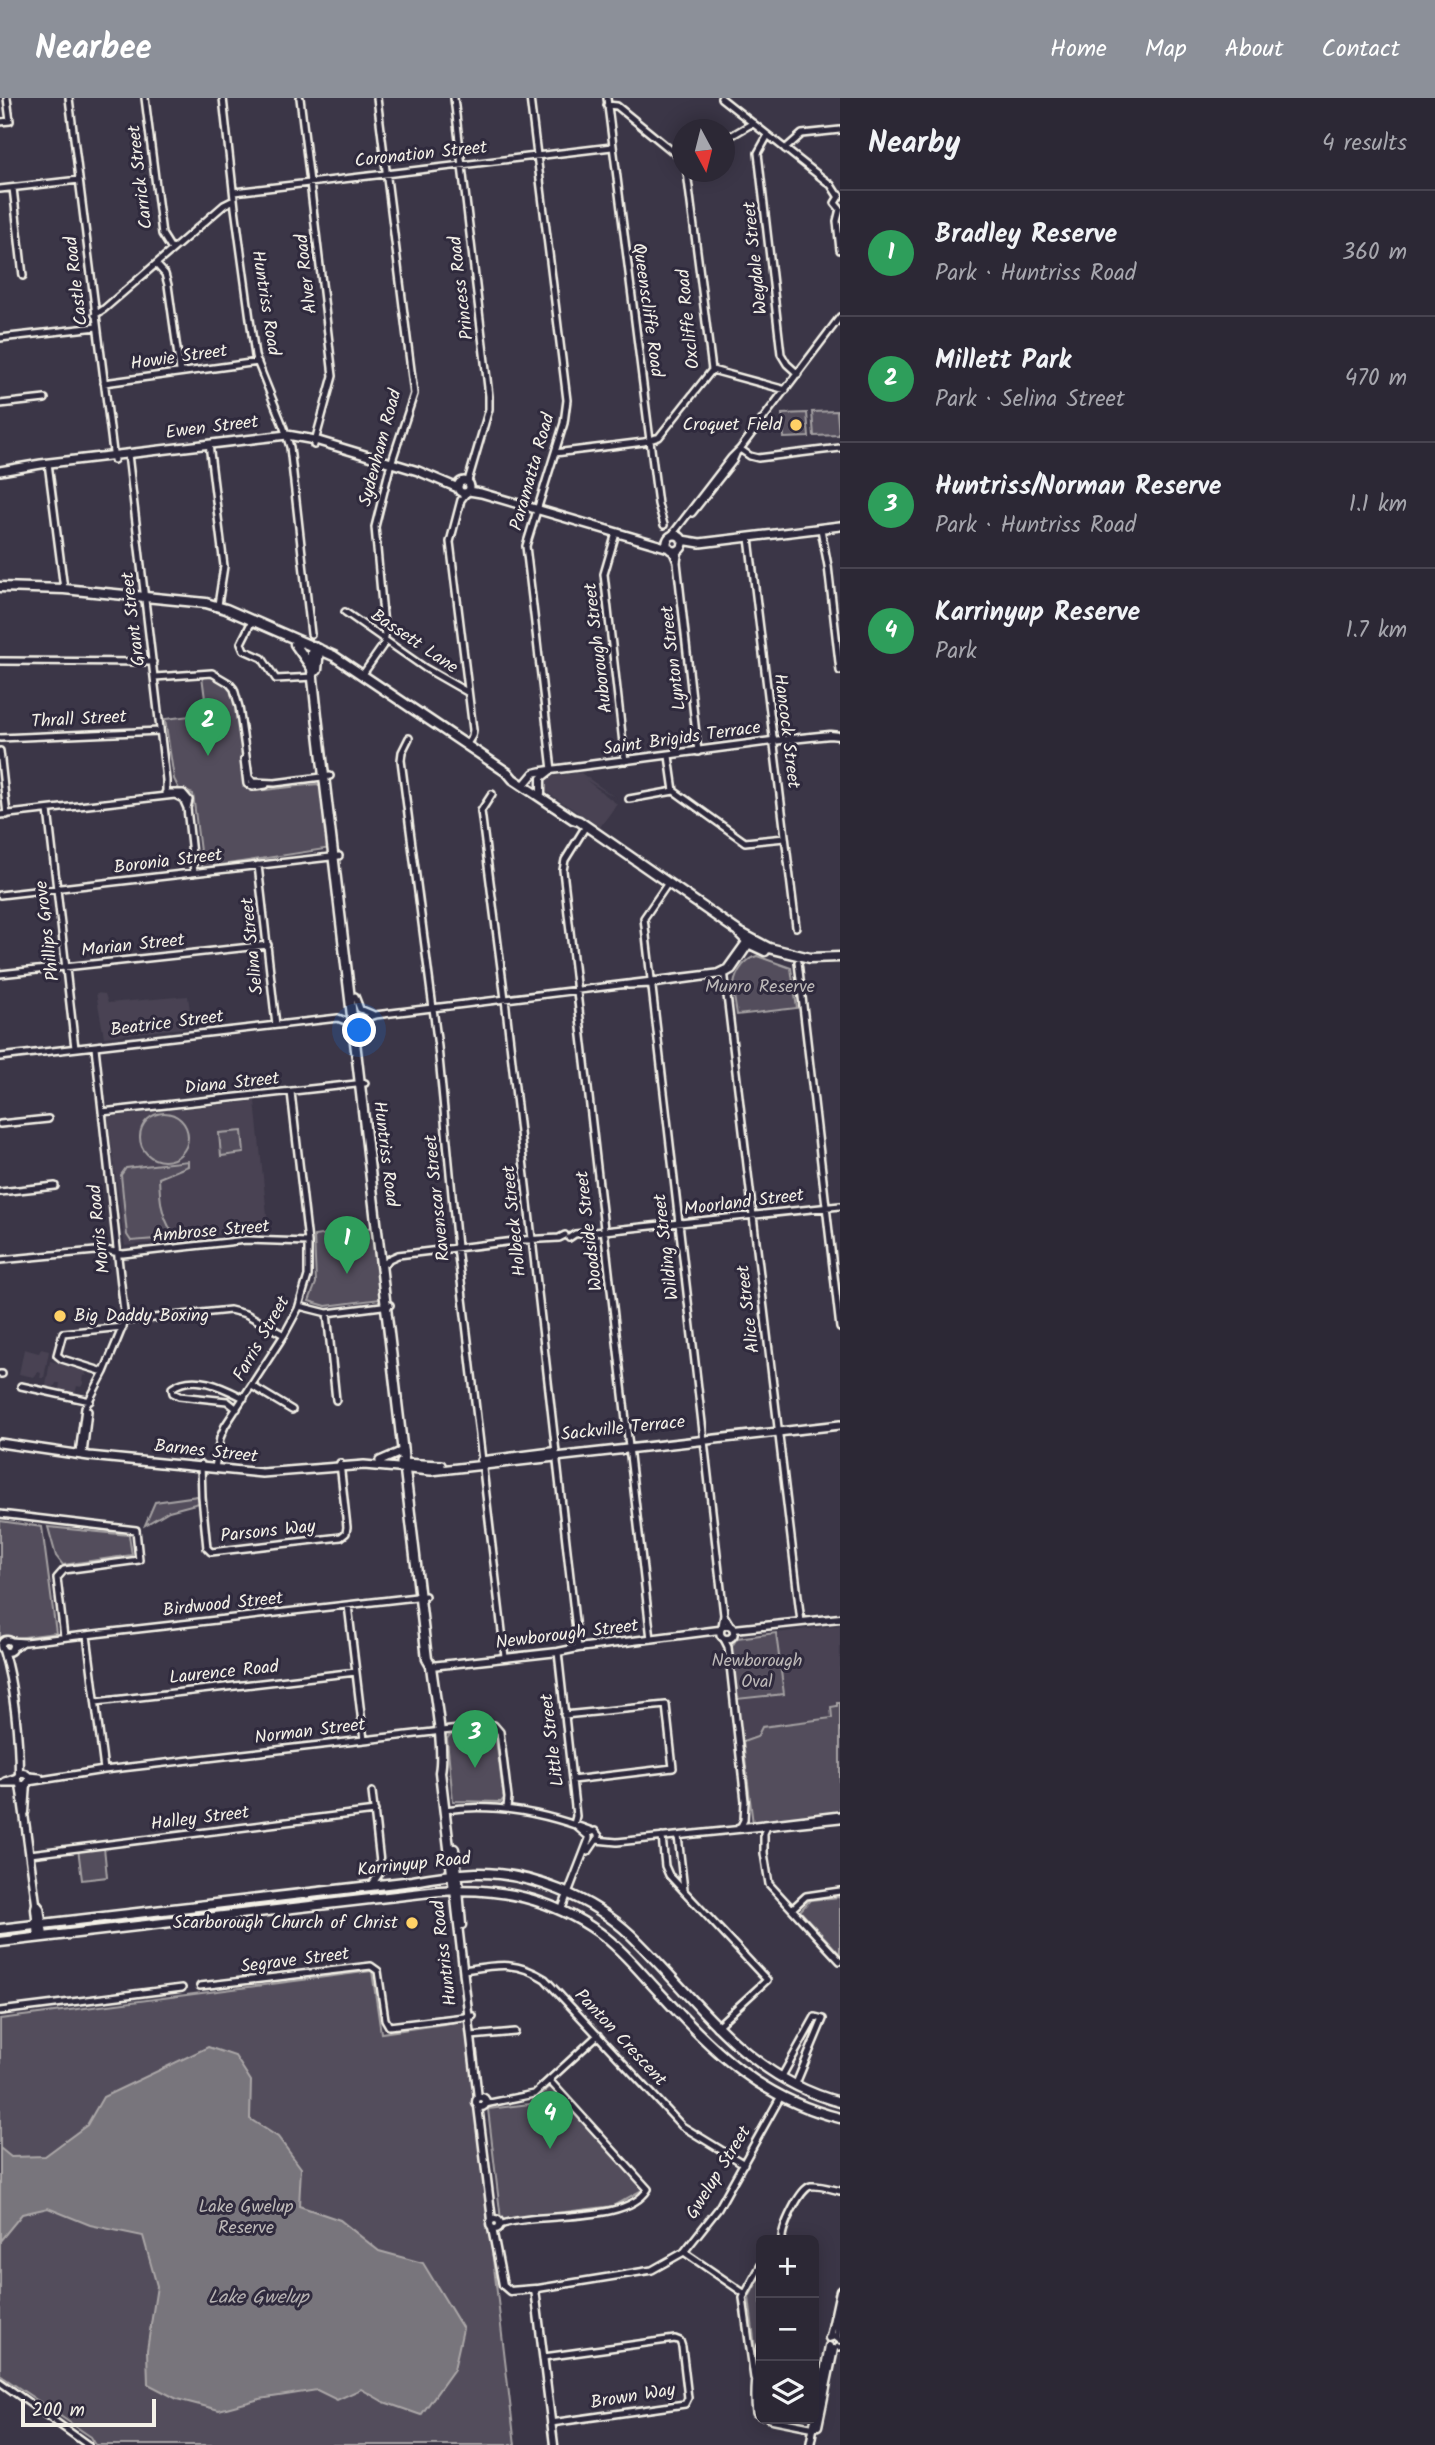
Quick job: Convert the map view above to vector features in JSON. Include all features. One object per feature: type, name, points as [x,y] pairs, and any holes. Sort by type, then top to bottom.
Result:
[{"type":"main road","name":"Ewen Street","points":[[0,473],[287,437],[314,442],[416,475],[423,474],[465,485],[657,545],[675,543]]},
{"type":"main road","points":[[675,543],[749,538],[840,526]]},
{"type":"main road","points":[[0,584],[187,600],[218,606],[292,641],[334,656],[583,824],[767,953],[798,962],[840,960]]},
{"type":"main road","points":[[292,641],[313,673]]},
{"type":"main road","name":"Huntriss Road","points":[[315,650],[313,673],[328,776]]},
{"type":"main road","name":"Huntriss Road","points":[[315,650],[428,1659],[442,1763],[440,1772],[457,1890]]},
{"type":"main road","points":[[526,786],[576,816],[583,824]]},
{"type":"main road","name":"Huntriss Road","points":[[337,856],[351,1010],[356,1023]]},
{"type":"main road","points":[[750,940],[798,957],[840,960]]},
{"type":"main road","name":"Huntriss Road","points":[[363,1083],[386,1263],[403,1451],[407,1467]]},
{"type":"main road","name":"Sackville Terrace","points":[[407,1467],[481,1463],[840,1423]]},
{"type":"main road","name":"Barnes Street","points":[[0,1441],[215,1467],[272,1470],[380,1461],[407,1467]]},
{"type":"main road","points":[[380,1461],[403,1451]]},
{"type":"main road","name":"Barnes Street","points":[[340,1465],[407,1467]]},
{"type":"main road","name":"Karrinyup Road","points":[[0,1929],[455,1874],[501,1875],[530,1881],[569,1895],[605,1914],[630,1934],[716,2027],[746,2053],[795,2086],[840,2102]]},
{"type":"main road","points":[[323,1890],[324,1904]]},
{"type":"main road","name":"Karrinyup Road","points":[[0,1942],[457,1890],[518,1895],[561,1911],[602,1935],[623,1953],[705,2042],[744,2074],[781,2096],[840,2118]]},
{"type":"street","points":[[0,122],[10,121],[7,98]]},
{"type":"street","name":"Castle Road","points":[[69,98],[113,458]]},
{"type":"street","name":"Carrick Street","points":[[145,98],[162,234],[172,250]]},
{"type":"street","name":"Huntriss Road","points":[[223,98],[234,200],[258,362],[287,437],[311,634]]},
{"type":"street","name":"Alver Road","points":[[300,98],[333,376],[314,442]]},
{"type":"street","name":"Sydenham Road","points":[[377,98],[414,394],[375,527],[385,640]]},
{"type":"street","name":"Princess Road","points":[[454,98],[489,403],[450,542],[472,736],[464,743]]},
{"type":"street","name":"Paramatta Road","points":[[530,98],[567,400],[555,453],[526,545],[552,770]]},
{"type":"street","points":[[721,98],[831,185],[839,196],[835,203],[840,209],[837,221],[840,250]]},
{"type":"street","points":[[607,101],[672,151]]},
{"type":"street","name":"Queenscliffe Road","points":[[607,101],[660,516],[664,524]]},
{"type":"street","points":[[735,134],[753,123]]},
{"type":"street","points":[[785,149],[802,134],[840,130]]},
{"type":"street","name":"Weydale Street","points":[[768,135],[758,153],[781,354],[798,374]]},
{"type":"street","name":"Coronation Street","points":[[233,192],[612,147]]},
{"type":"street","points":[[0,189],[79,180]]},
{"type":"street","name":"Oxcliffe Road","points":[[650,441],[664,433],[712,370],[688,182]]},
{"type":"street","points":[[13,188],[23,276]]},
{"type":"street","points":[[95,315],[227,202],[234,200]]},
{"type":"street","points":[[156,264],[165,274],[168,285],[180,371]]},
{"type":"street","points":[[675,543],[730,458],[738,452],[840,317]]},
{"type":"street","points":[[0,338],[97,327]]},
{"type":"street","name":"Howie Street","points":[[104,383],[258,362]]},
{"type":"street","points":[[712,370],[786,390]]},
{"type":"street","points":[[0,404],[45,399]]},
{"type":"street","points":[[555,453],[650,441]]},
{"type":"street","points":[[209,446],[223,566],[218,606]]},
{"type":"street","points":[[738,452],[758,458],[840,448]]},
{"type":"street","name":"Grant Street","points":[[128,456],[166,780],[169,782],[168,794]]},
{"type":"street","points":[[48,465],[64,589]]},
{"type":"street","points":[[823,528],[840,671]]},
{"type":"street","name":"Auborough Street","points":[[616,533],[604,574],[625,761]]},
{"type":"street","name":"Hancock Street","points":[[749,538],[796,927]]},
{"type":"street","name":"Lynton Street","points":[[675,543],[698,752]]},
{"type":"street","name":"Bassett Lane","points":[[345,612],[437,676],[467,692]]},
{"type":"street","points":[[252,621],[241,643],[244,650],[262,658],[276,679],[313,673]]},
{"type":"street","points":[[363,674],[385,640]]},
{"type":"street","points":[[0,661],[153,662]]},
{"type":"street","points":[[155,677],[212,673],[229,683],[234,689],[239,707],[249,779],[254,785],[328,776]]},
{"type":"street","name":"Saint Brigids Terrace","points":[[830,735],[840,730]]},
{"type":"street","name":"Thrall Street","points":[[0,738],[160,731]]},
{"type":"street","name":"Saint Brigids Terrace","points":[[526,786],[534,773],[539,772],[772,741],[840,736]]},
{"type":"street","name":"Ravenscar Street","points":[[409,738],[401,760],[432,1008],[481,1463],[505,1657]]},
{"type":"street","points":[[0,751],[7,815]]},
{"type":"street","points":[[669,756],[674,791]]},
{"type":"street","points":[[541,793],[541,778],[552,770]]},
{"type":"street","points":[[629,799],[674,791],[745,842],[785,838]]},
{"type":"street","points":[[0,816],[181,792],[187,808],[194,873]]},
{"type":"street","name":"Holbeck Street","points":[[492,794],[481,811],[505,999],[578,1648]]},
{"type":"street","name":"Phillips Grove","points":[[48,810],[75,1048]]},
{"type":"street","name":"Woodside Street","points":[[583,824],[565,860],[563,870],[651,1639]]},
{"type":"street","name":"Boronia Street","points":[[0,895],[337,856]]},
{"type":"street","name":"Selina Street","points":[[258,865],[276,1025]]},
{"type":"street","name":"Wilding Street","points":[[668,883],[644,918],[727,1632],[745,1801],[741,1826]]},
{"type":"street","points":[[356,1023],[363,1017],[376,1014],[723,973],[732,970],[750,940]]},
{"type":"street","name":"Marian Street","points":[[0,974],[268,945]]},
{"type":"street","points":[[798,962],[840,1328]]},
{"type":"street","name":"Alice Street","points":[[723,973],[801,1622]]},
{"type":"street","points":[[355,996],[360,1009],[376,1014]]},
{"type":"street","name":"Beatrice Street","points":[[338,1018],[351,1010]]},
{"type":"street","name":"Beatrice Street","points":[[0,1058],[338,1018],[356,1023]]},
{"type":"street","name":"Morris Road","points":[[95,1047],[124,1324]]},
{"type":"street","name":"Diana Street","points":[[102,1112],[363,1083]]},
{"type":"street","name":"Farris Street","points":[[215,1467],[220,1438],[284,1335],[299,1306],[308,1276],[308,1242],[291,1092]]},
{"type":"street","points":[[0,1124],[48,1119]]},
{"type":"street","points":[[0,1192],[55,1186]]},
{"type":"street","name":"Moorland Street","points":[[386,1263],[398,1255],[457,1247],[840,1206]]},
{"type":"street","name":"Ambrose Street","points":[[0,1260],[106,1250],[130,1254],[246,1240],[308,1242]]},
{"type":"street","points":[[299,1306],[327,1313],[389,1305]]},
{"type":"street","points":[[104,1372],[57,1355],[63,1333],[230,1310],[246,1314],[284,1335]]},
{"type":"street","points":[[327,1313],[336,1400]]},
{"type":"street","points":[[81,1452],[85,1408],[124,1324]]},
{"type":"street","points":[[237,1409],[227,1401],[179,1396],[173,1393],[172,1388],[177,1384],[202,1381],[219,1385],[244,1398]]},
{"type":"street","points":[[21,1386],[90,1401]]},
{"type":"street","points":[[252,1386],[292,1410]]},
{"type":"street","name":"Parsons Way","points":[[201,1466],[207,1548],[211,1552],[341,1538],[347,1527],[340,1465]]},
{"type":"street","points":[[0,1514],[136,1530],[139,1560],[64,1570],[57,1578],[64,1637]]},
{"type":"street","name":"Birdwood Street","points":[[5,1647],[87,1634],[423,1597]]},
{"type":"street","points":[[348,1605],[364,1740]]},
{"type":"street","name":"Newborough Street","points":[[430,1666],[840,1618]]},
{"type":"street","points":[[87,1634],[104,1770]]},
{"type":"street","points":[[5,1647],[36,1903],[40,1908],[41,1937]]},
{"type":"street","name":"Little Street","points":[[558,1652],[576,1816],[574,1824]]},
{"type":"street","name":"Laurence Road","points":[[96,1702],[356,1672]]},
{"type":"street","points":[[564,1715],[666,1705],[674,1768],[572,1780]]},
{"type":"street","name":"Norman Street","points":[[1,1783],[494,1726],[498,1727],[507,1808]]},
{"type":"street","points":[[371,1885],[381,1871],[372,1792]]},
{"type":"street","name":"Wilding Street","points":[[745,1801],[764,1853]]},
{"type":"street","points":[[447,1809],[489,1806],[507,1808],[574,1824],[593,1837],[617,1842],[840,1817]]},
{"type":"street","name":"Halley Street","points":[[30,1854],[374,1811]]},
{"type":"street","points":[[715,1832],[741,1826],[767,1828],[840,1817]]},
{"type":"street","points":[[767,1828],[764,1833],[764,1853],[769,1884],[840,1961]]},
{"type":"street","points":[[678,1836],[684,1889]]},
{"type":"street","points":[[561,1911],[593,1837]]},
{"type":"street","points":[[662,1837],[665,1866],[670,1875],[767,1980],[716,2027]]},
{"type":"street","points":[[381,1871],[396,1883]]},
{"type":"street","name":"Huntriss Road","points":[[457,1890],[497,2223],[501,2281],[510,2291]]},
{"type":"street","points":[[792,1909],[806,1896],[840,1891]]},
{"type":"street","name":"Panton Crescent","points":[[466,1970],[507,1964],[535,1973],[554,1987],[682,2126],[744,2164]]},
{"type":"street","name":"Segrave Street","points":[[200,1986],[371,1966],[378,1971],[385,2019],[389,2026],[471,2017]]},
{"type":"street","points":[[0,2011],[182,1988]]},
{"type":"street","points":[[781,2078],[815,2017],[823,2019],[795,2086]]},
{"type":"street","points":[[473,2036],[515,2032]]},
{"type":"street","points":[[482,2101],[534,2094],[598,2035]]},
{"type":"street","points":[[497,2223],[614,2210],[633,2204],[648,2189],[548,2080]]},
{"type":"street","name":"Gwelup Street","points":[[510,2291],[652,2270],[684,2252],[718,2209],[781,2096]]},
{"type":"street","points":[[782,2235],[785,2223],[808,2187],[840,2191]]},
{"type":"street","points":[[684,2252],[744,2294]]},
{"type":"street","points":[[756,2274],[744,2294],[743,2303],[756,2396]]},
{"type":"street","points":[[535,2289],[554,2445]]},
{"type":"street","points":[[836,2344],[840,2291]]},
{"type":"street","points":[[812,2445],[836,2344],[840,2313]]},
{"type":"street","name":"Brown Way","points":[[544,2357],[675,2339],[680,2341],[682,2347],[688,2398],[685,2404],[551,2423]]},
{"type":"street","points":[[749,2345],[756,2345]]},
{"type":"street","points":[[754,2378],[758,2361]]},
{"type":"street","points":[[1,2384],[88,2445]]},
{"type":"street","points":[[795,2424],[815,2428]]},
{"type":"shaded area","points":[[581,773],[616,798],[586,780],[617,804],[600,827],[545,791],[543,787],[546,777]]},
{"type":"shaded area","points":[[96,993],[105,994],[108,1003],[188,996],[192,1027],[104,1037]]},
{"type":"shaded area","points":[[255,1101],[269,1234],[248,1231],[125,1246],[108,1117]]},
{"type":"shaded area","points":[[24,1349],[39,1353],[41,1349],[49,1351],[44,1378],[40,1378],[41,1373],[38,1372],[34,1377],[19,1374]]},
{"type":"shaded area","points":[[50,1361],[84,1370],[87,1376],[83,1375],[84,1382],[81,1387],[77,1386],[75,1394],[59,1389],[60,1383],[56,1383],[54,1387],[46,1386]]},
{"type":"shaded area","points":[[840,1625],[840,1703],[837,1703],[832,1718],[763,1727],[757,1737],[743,1742],[731,1648],[735,1640]]},
{"type":"green space","name":"Croquet Field","points":[[837,411],[839,435],[814,436],[812,412]]},
{"type":"green space","name":"Croquet Field","points":[[807,413],[809,437],[784,438],[782,414]]},
{"type":"green space","points":[[202,676],[222,681],[237,695],[250,788],[256,791],[317,784],[322,786],[331,848],[202,868],[193,794],[179,789],[174,779],[165,719],[207,714]]},
{"type":"green space","name":"Munro Reserve","points":[[757,956],[791,968],[797,1008],[737,1015],[734,989],[736,977],[749,959]]},
{"type":"green space","points":[[164,1113],[173,1114],[181,1120],[187,1128],[187,1146],[181,1154],[173,1160],[164,1161],[155,1160],[147,1154],[141,1146],[140,1137],[141,1128],[147,1120],[155,1114]]},
{"type":"green space","points":[[242,1131],[244,1153],[221,1156],[219,1133]]},
{"type":"green space","points":[[188,1161],[188,1166],[159,1178],[165,1219],[172,1232],[168,1238],[131,1241],[127,1235],[121,1175],[126,1168]]},
{"type":"green space","points":[[375,1227],[381,1299],[326,1306],[309,1301],[316,1283],[314,1236]]},
{"type":"green space","points":[[198,1496],[199,1503],[169,1511],[145,1525],[155,1502]]},
{"type":"green space","points":[[0,1521],[42,1527],[56,1633],[0,1640]]},
{"type":"green space","points":[[48,1527],[129,1535],[132,1555],[63,1565],[56,1556]]},
{"type":"green space","name":"Newborough Oval","points":[[776,1633],[784,1694],[737,1699],[731,1648],[737,1638]]},
{"type":"green space","points":[[837,1703],[840,1703],[840,1813],[753,1824],[743,1742],[757,1737],[762,1727],[832,1718],[831,1707],[837,1706]]},
{"type":"green space","points":[[491,1729],[495,1732],[504,1798],[501,1802],[453,1801],[447,1739],[450,1735]]},
{"type":"green space","points":[[104,1847],[107,1877],[82,1880],[78,1848]]},
{"type":"green space","points":[[840,1897],[840,1954],[800,1911],[810,1900]]},
{"type":"green space","name":"Lake Gwelup Reserve","points":[[372,1971],[381,2033],[465,2021],[515,2445],[96,2445],[91,2437],[0,2375],[0,2019]]},
{"type":"green space","points":[[551,2086],[644,2189],[613,2206],[501,2220],[488,2109],[530,2104]]},
{"type":"green space","points":[[756,2284],[756,2356],[749,2297]]},
{"type":"water","name":"Lake Gwelup","points":[[208,2047],[235,2056],[251,2081],[250,2119],[278,2137],[301,2168],[299,2206],[340,2220],[379,2251],[423,2263],[463,2329],[454,2369],[421,2415],[384,2402],[361,2389],[337,2400],[317,2390],[260,2399],[219,2410],[177,2399],[148,2384],[147,2350],[157,2286],[143,2236],[90,2225],[48,2208],[22,2214],[0,2241],[0,2148],[11,2157],[45,2156],[87,2125],[103,2097]]},
{"type":"place","name":"Croquet Field","points":[[796,425]]},
{"type":"place","name":"Millett Park","points":[[208,756]]},
{"type":"place","name":"Bradley Reserve","points":[[347,1274]]},
{"type":"place","name":"Big Daddy Boxing","points":[[60,1316]]},
{"type":"place","name":"Huntriss/Norman Reserve","points":[[475,1768]]},
{"type":"place","name":"Scarborough Church of Christ","points":[[412,1923]]},
{"type":"place","name":"Karrinyup Reserve","points":[[550,2149]]}]
